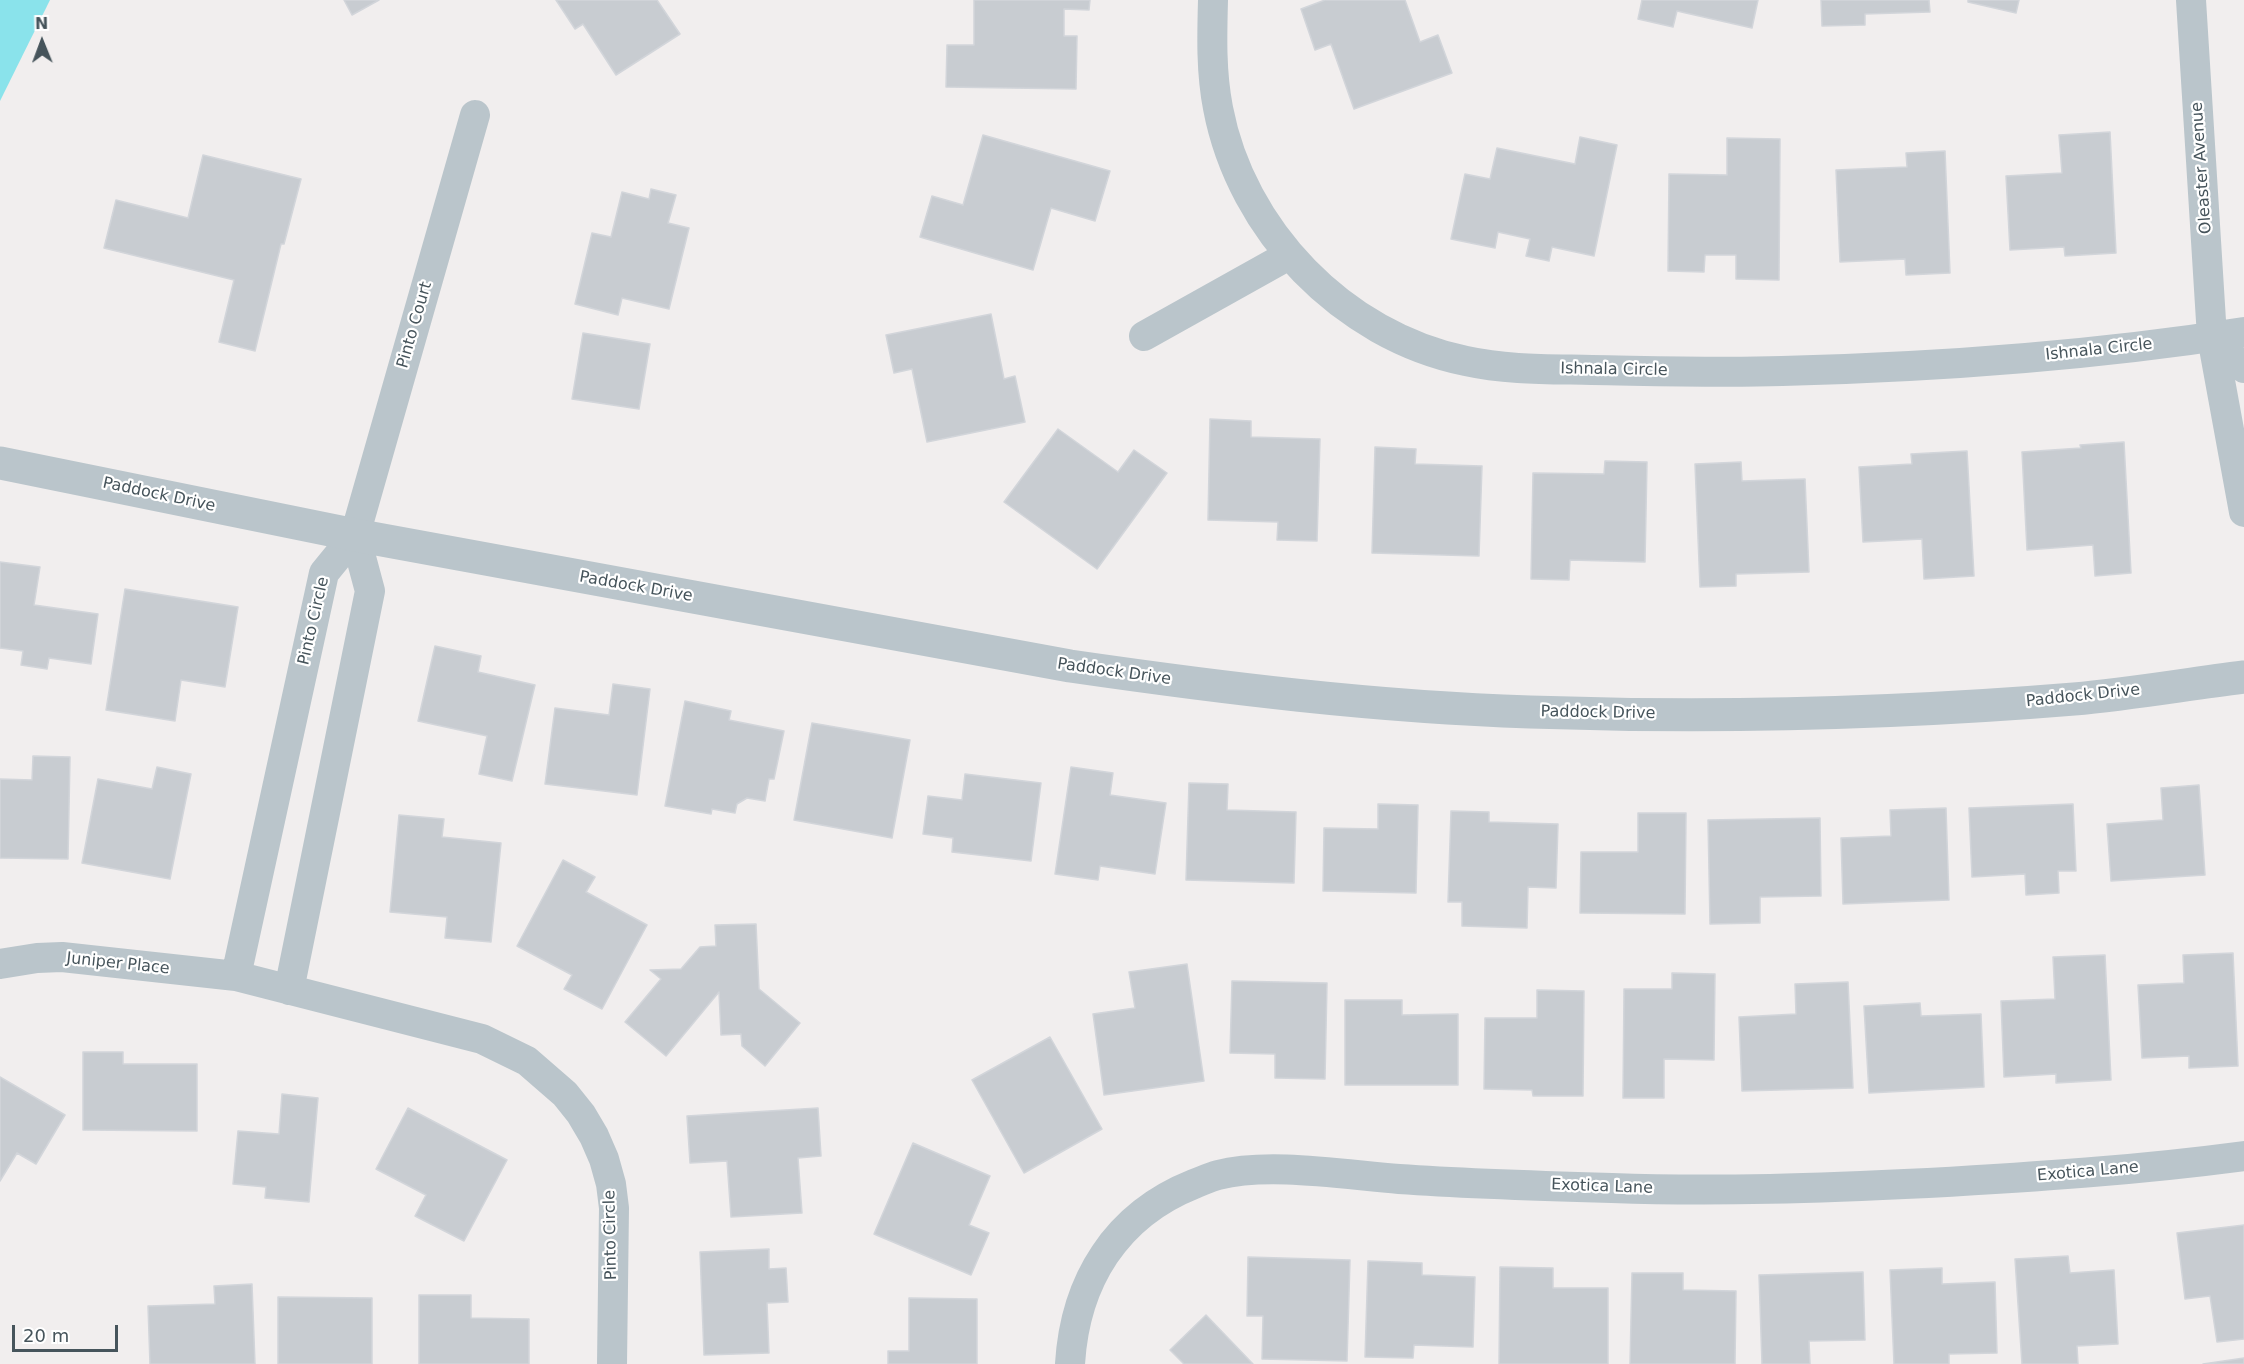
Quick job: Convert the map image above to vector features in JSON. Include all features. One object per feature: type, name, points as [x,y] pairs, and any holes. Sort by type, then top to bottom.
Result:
[{"type":"street","name":"Ishnala Circle","points":[[1213,0],[1212,57],[1218,109],[1235,165],[1258,211],[1289,255],[1326,292],[1368,322],[1415,345],[1464,361],[1516,368],[1717,373],[1892,368],[2068,355],[2244,332]]},
{"type":"street","name":"Oleaster Avenue","points":[[2191,0],[2212,337],[2244,512]]},
{"type":"street","name":"Pinto Court","points":[[355,535],[474,115]]},
{"type":"street","points":[[1144,336],[1289,255]]},
{"type":"street","points":[[2212,337],[2244,368]]},
{"type":"street","name":"Paddock Drive","points":[[0,463],[355,535],[1071,666],[1344,700],[1538,712],[1711,715],[1860,712],[2077,698],[2244,677]]},
{"type":"street","points":[[289,990],[370,591],[355,535]]},
{"type":"street","name":"Pinto Circle","points":[[355,535],[324,573],[236,976],[482,1039],[527,1061],[565,1094],[581,1114],[594,1136],[604,1159],[610,1184],[614,1208],[612,1364]]},
{"type":"street","name":"Juniper Place","points":[[0,964],[37,958],[62,957],[236,976]]},
{"type":"street","name":"Exotica Lane","points":[[1070,1364],[1072,1333],[1078,1308],[1095,1270],[1114,1241],[1150,1207],[1172,1193],[1219,1175],[1269,1169],[1453,1183],[1636,1189],[1841,1187],[2034,1177],[2244,1156]]},
{"type":"water","points":[[0,0],[50,0],[0,101]]},
{"type":"building","points":[[344,0],[379,0],[352,15]]},
{"type":"building","points":[[556,0],[657,0],[680,34],[616,75],[583,24],[575,29]]},
{"type":"building","points":[[974,0],[1090,0],[1089,10],[1064,9],[1064,36],[1077,36],[1076,89],[946,87],[947,45],[974,45]]},
{"type":"building","points":[[1325,0],[1405,0],[1420,42],[1438,35],[1452,73],[1354,109],[1331,44],[1315,50],[1301,9]]},
{"type":"building","points":[[1642,0],[1758,0],[1752,28],[1677,11],[1673,27],[1638,19]]},
{"type":"building","points":[[1821,0],[1929,0],[1930,12],[1865,14],[1865,25],[1822,26]]},
{"type":"building","points":[[1968,0],[2019,0],[2016,13],[1968,2]]},
{"type":"building","points":[[2110,132],[2116,253],[2065,256],[2064,247],[2010,250],[2006,176],[2062,173],[2059,135]]},
{"type":"building","points":[[983,135],[1110,171],[1095,221],[1051,208],[1033,270],[920,237],[932,196],[963,205]]},
{"type":"building","points":[[1580,137],[1617,145],[1594,256],[1552,247],[1549,261],[1526,256],[1530,239],[1498,232],[1495,248],[1451,239],[1465,174],[1490,179],[1497,148],[1575,164]]},
{"type":"building","points":[[1727,138],[1780,139],[1779,280],[1736,279],[1736,255],[1705,255],[1704,272],[1668,271],[1669,174],[1727,175]]},
{"type":"building","points":[[1945,151],[1950,273],[1906,275],[1905,259],[1840,262],[1836,170],[1907,167],[1906,153]]},
{"type":"building","points":[[203,155],[301,179],[284,244],[281,244],[255,351],[219,342],[234,280],[104,248],[116,200],[188,218]]},
{"type":"building","points":[[651,189],[676,195],[668,223],[689,228],[669,309],[622,298],[618,315],[575,304],[592,233],[611,237],[622,192],[649,199]]},
{"type":"building","points":[[991,314],[1004,379],[1015,376],[1025,422],[927,442],[912,369],[894,373],[886,335]]},
{"type":"building","points":[[583,333],[650,344],[639,409],[572,399]]},
{"type":"building","points":[[1210,419],[1251,421],[1251,437],[1320,439],[1317,541],[1277,540],[1278,522],[1208,520]]},
{"type":"building","points":[[1058,429],[1118,472],[1134,450],[1167,473],[1097,569],[1004,502]]},
{"type":"building","points":[[2124,442],[2131,573],[2095,576],[2093,545],[2027,550],[2022,452]]},
{"type":"building","points":[[1375,447],[1416,449],[1415,464],[1482,466],[1479,556],[1372,553]]},
{"type":"building","points":[[1967,451],[1974,576],[1924,579],[1922,539],[1863,542],[1859,467],[1912,464],[1911,454]]},
{"type":"building","points":[[1605,461],[1647,462],[1645,562],[1570,560],[1569,580],[1531,579],[1533,473],[1604,474]]},
{"type":"building","points":[[1741,462],[1742,481],[1805,479],[1809,572],[1736,574],[1736,586],[1700,587],[1695,464]]},
{"type":"building","points":[[0,562],[40,567],[34,605],[98,614],[91,664],[49,658],[47,669],[21,665],[23,651],[0,648]]},
{"type":"building","points":[[125,589],[238,607],[225,687],[181,680],[175,721],[106,710]]},
{"type":"building","points":[[435,646],[481,656],[478,672],[535,685],[512,781],[479,774],[487,736],[418,721]]},
{"type":"building","points":[[613,684],[650,689],[637,795],[545,784],[555,708],[609,715]]},
{"type":"building","points":[[685,701],[731,711],[729,720],[784,731],[774,779],[769,779],[765,801],[747,798],[737,804],[735,813],[712,809],[711,814],[665,806]]},
{"type":"building","points":[[812,723],[910,740],[892,838],[794,820]]},
{"type":"building","points":[[33,756],[70,757],[68,859],[0,858],[0,779],[32,780]]},
{"type":"building","points":[[157,767],[191,774],[170,879],[82,863],[98,779],[152,789]]},
{"type":"building","points":[[1071,767],[1113,773],[1110,795],[1166,803],[1155,874],[1100,866],[1098,880],[1055,874]]},
{"type":"building","points":[[965,774],[1041,783],[1031,861],[952,852],[953,838],[923,834],[928,796],[962,800]]},
{"type":"building","points":[[1189,783],[1228,784],[1227,810],[1296,812],[1294,883],[1186,880]]},
{"type":"building","points":[[2199,785],[2205,875],[2111,881],[2107,824],[2163,820],[2161,788]]},
{"type":"building","points":[[1378,804],[1418,805],[1416,893],[1323,891],[1324,828],[1378,829]]},
{"type":"building","points":[[2073,804],[2076,871],[2058,871],[2059,893],[2026,895],[2025,874],[1972,877],[1969,808]]},
{"type":"building","points":[[1946,808],[1949,900],[1843,904],[1841,838],[1891,836],[1890,810]]},
{"type":"building","points":[[1451,811],[1489,812],[1489,822],[1558,824],[1556,888],[1528,887],[1527,928],[1462,926],[1462,902],[1448,902]]},
{"type":"building","points":[[1638,813],[1686,813],[1685,914],[1580,913],[1581,852],[1638,852]]},
{"type":"building","points":[[399,815],[444,819],[442,837],[501,843],[491,942],[445,938],[447,917],[390,912]]},
{"type":"building","points":[[1820,818],[1821,896],[1760,897],[1760,923],[1710,924],[1708,820]]},
{"type":"building","points":[[563,860],[595,877],[586,892],[647,925],[602,1009],[564,989],[572,975],[517,946]]},
{"type":"building","points":[[756,924],[759,989],[800,1023],[765,1066],[742,1046],[741,1034],[721,1035],[719,992],[666,1056],[625,1022],[661,979],[650,970],[681,969],[700,947],[716,946],[715,925]]},
{"type":"building","points":[[2233,953],[2238,1066],[2189,1068],[2189,1056],[2142,1058],[2138,985],[2184,983],[2183,955]]},
{"type":"building","points":[[2105,955],[2111,1080],[2056,1083],[2056,1074],[2004,1077],[2001,1001],[2055,999],[2053,957]]},
{"type":"building","points":[[1187,964],[1204,1081],[1104,1095],[1093,1014],[1135,1008],[1129,972]]},
{"type":"building","points":[[1672,973],[1715,974],[1714,1060],[1664,1059],[1664,1098],[1623,1098],[1624,989],[1672,989]]},
{"type":"building","points":[[1232,981],[1327,983],[1325,1079],[1275,1078],[1275,1054],[1230,1053]]},
{"type":"building","points":[[1848,982],[1853,1088],[1742,1091],[1739,1017],[1796,1014],[1795,984]]},
{"type":"building","points":[[1537,990],[1584,991],[1583,1096],[1533,1096],[1532,1090],[1484,1089],[1485,1018],[1537,1018]]},
{"type":"building","points":[[1345,1000],[1402,1000],[1402,1015],[1458,1014],[1458,1085],[1345,1085]]},
{"type":"building","points":[[1920,1003],[1921,1016],[1981,1014],[1984,1087],[1869,1093],[1864,1006]]},
{"type":"building","points":[[1050,1037],[1102,1129],[1024,1173],[972,1080]]},
{"type":"building","points":[[83,1052],[123,1052],[123,1064],[197,1064],[197,1131],[83,1130]]},
{"type":"building","points":[[0,1077],[65,1115],[36,1164],[17,1153],[0,1181]]},
{"type":"building","points":[[282,1094],[318,1098],[309,1202],[265,1198],[266,1187],[233,1184],[238,1131],[279,1134]]},
{"type":"building","points":[[408,1108],[507,1160],[464,1241],[415,1216],[426,1195],[376,1169]]},
{"type":"building","points":[[818,1108],[821,1156],[798,1158],[802,1213],[731,1217],[727,1161],[690,1163],[687,1116]]},
{"type":"building","points":[[913,1143],[990,1176],[969,1225],[989,1233],[971,1275],[874,1234]]},
{"type":"building","points":[[2244,1225],[2244,1339],[2217,1342],[2210,1296],[2185,1299],[2177,1233]]},
{"type":"building","points":[[769,1249],[769,1269],[786,1268],[788,1302],[767,1303],[769,1353],[704,1355],[700,1252]]},
{"type":"building","points":[[2068,1256],[2070,1273],[2114,1270],[2118,1344],[2077,1346],[2078,1364],[2022,1364],[2015,1259]]},
{"type":"building","points":[[1248,1257],[1350,1260],[1347,1361],[1262,1359],[1263,1316],[1247,1316]]},
{"type":"building","points":[[1368,1261],[1422,1263],[1422,1275],[1475,1277],[1473,1347],[1414,1345],[1413,1358],[1365,1357]]},
{"type":"building","points":[[1500,1267],[1553,1268],[1553,1288],[1608,1288],[1608,1364],[1499,1364]]},
{"type":"building","points":[[1942,1268],[1942,1284],[1995,1282],[1997,1353],[1949,1354],[1949,1364],[1894,1364],[1890,1270]]},
{"type":"building","points":[[1863,1272],[1865,1340],[1809,1341],[1810,1364],[1762,1364],[1759,1275]]},
{"type":"building","points":[[1632,1273],[1683,1273],[1683,1290],[1736,1291],[1735,1364],[1630,1364]]},
{"type":"building","points":[[252,1284],[255,1364],[150,1364],[148,1306],[215,1304],[214,1286]]},
{"type":"building","points":[[419,1295],[471,1295],[471,1318],[529,1319],[529,1364],[419,1364]]},
{"type":"building","points":[[278,1297],[372,1298],[372,1364],[278,1364]]},
{"type":"building","points":[[909,1298],[977,1299],[977,1364],[888,1364],[888,1351],[909,1351]]},
{"type":"building","points":[[1206,1315],[1253,1364],[1184,1364],[1170,1350]]},
{"type":"building","points":[[2244,1358],[2244,1364],[2203,1364]]}]
